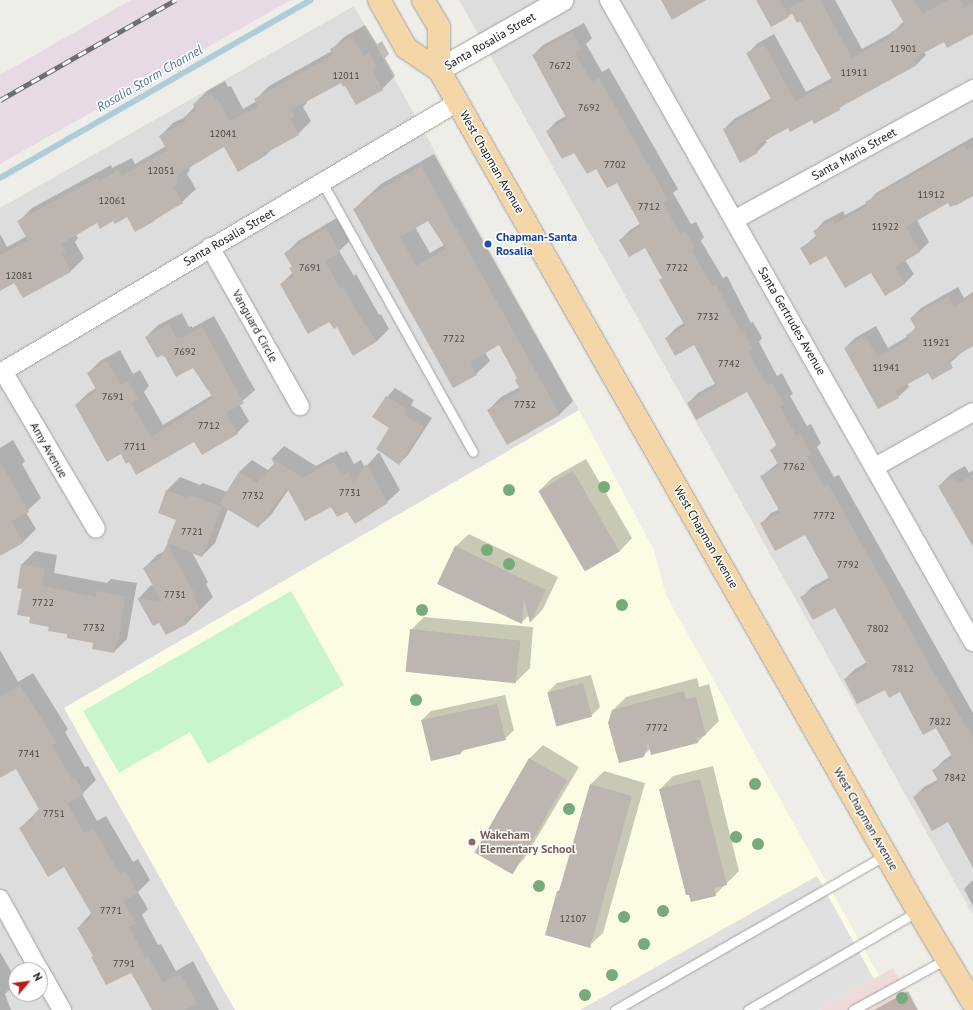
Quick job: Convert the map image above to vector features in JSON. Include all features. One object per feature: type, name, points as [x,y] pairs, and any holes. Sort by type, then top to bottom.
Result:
[{"type":"main road","name":"West Chapman Avenue","points":[[379,0],[406,48],[439,70],[458,102],[887,854],[918,911],[973,1004]]},
{"type":"main road","points":[[423,0],[439,27],[439,70]]},
{"type":"street","name":"Santa Rosalia Street","points":[[439,70],[562,0]]},
{"type":"street","name":"Santa Gertrudes Avenue","points":[[609,0],[973,642]]},
{"type":"street","name":"Santa Maria Street","points":[[734,220],[973,89]]},
{"type":"street","name":"Santa Rosalia Street","points":[[2,372],[210,247],[458,102]]},
{"type":"street","name":"Vanguard Circle","points":[[210,247],[300,406]]},
{"type":"street","name":"Amy Avenue","points":[[2,372],[96,529]]},
{"type":"street","points":[[875,467],[973,412]]},
{"type":"street","points":[[0,899],[35,962]]},
{"type":"street","points":[[48,985],[62,1010]]},
{"type":"lane","points":[[322,182],[473,452]]},
{"type":"lane","points":[[615,1010],[887,854]]},
{"type":"lane","points":[[748,1010],[918,911]]},
{"type":"lane","points":[[853,1010],[946,958]]},
{"type":"shaded area","points":[[131,0],[291,0],[0,164],[0,75]]},
{"type":"shaded area","points":[[459,0],[973,0],[973,915]]},
{"type":"shaded area","points":[[354,6],[579,410],[64,708],[235,1010],[0,1010],[0,208]]},
{"type":"shaded area","name":"Wakeham Elementary School","points":[[579,410],[654,550],[666,595],[879,976],[819,1010],[235,1010],[64,708]]},
{"type":"shaded area","points":[[817,876],[874,979],[819,1010],[580,1010]]},
{"type":"shaded area","points":[[893,968],[917,1010],[819,1010]]},
{"type":"green space","points":[[291,591],[344,685],[208,764],[190,732],[119,773],[83,711]]},
{"type":"building","points":[[661,0],[706,0],[672,20]]},
{"type":"building","points":[[756,0],[780,0],[789,17],[771,27]]},
{"type":"building","points":[[804,0],[820,0],[852,58],[893,35],[891,32],[905,25],[891,0],[914,0],[922,14],[948,0],[960,0],[965,7],[973,2],[973,34],[947,48],[944,42],[913,59],[917,65],[839,108],[840,110],[814,124],[812,120],[790,132],[788,128],[754,147],[758,153],[740,163],[723,129],[772,101],[746,53],[764,44],[795,101],[833,81],[800,21],[797,23],[789,8]]},
{"type":"building","points":[[573,32],[582,49],[575,53],[592,82],[599,78],[668,200],[663,203],[680,234],[685,231],[695,248],[691,250],[713,287],[716,285],[741,332],[743,331],[753,349],[748,352],[767,385],[772,383],[784,404],[780,406],[796,436],[800,433],[811,454],[807,457],[824,486],[828,484],[934,673],[973,738],[973,868],[948,822],[932,831],[913,797],[939,782],[932,770],[953,758],[936,728],[923,735],[900,692],[889,698],[885,690],[857,704],[844,679],[868,666],[835,608],[813,620],[800,597],[830,580],[805,535],[775,551],[760,523],[780,512],[760,476],[779,466],[770,450],[777,446],[747,392],[696,420],[687,403],[716,386],[694,345],[675,356],[665,338],[685,326],[659,280],[662,278],[645,248],[629,257],[619,240],[641,226],[617,183],[607,188],[596,169],[587,174],[574,153],[562,159],[546,131],[567,119],[532,55]]},
{"type":"building","points":[[352,37],[364,56],[369,53],[377,67],[372,70],[383,90],[356,105],[345,86],[343,87],[341,83],[291,110],[295,116],[290,119],[299,135],[264,154],[265,156],[238,172],[224,147],[178,174],[178,180],[176,181],[178,184],[174,188],[183,203],[154,220],[155,221],[135,232],[127,217],[115,224],[113,221],[100,229],[97,223],[61,244],[66,252],[62,254],[71,272],[23,298],[14,283],[0,291],[0,255],[28,240],[17,221],[97,178],[99,181],[118,170],[122,176],[167,150],[159,136],[186,121],[184,117],[196,110],[193,104],[211,93],[215,100],[217,98],[230,121],[258,106],[254,99],[333,55],[330,49]]},
{"type":"building","points":[[964,145],[966,150],[973,146],[973,196],[955,206],[950,207],[948,203],[906,227],[920,252],[895,267],[905,284],[885,296],[871,273],[845,288],[826,256],[810,265],[800,248],[817,238],[813,231],[833,220],[835,224],[867,206],[865,202]]},
{"type":"building","points":[[421,166],[560,415],[507,445],[487,410],[521,391],[515,380],[517,378],[499,345],[470,362],[477,375],[453,388],[353,209],[368,200],[366,197]],"holes":[[[428,221],[446,249],[416,266],[400,237]]]},
{"type":"building","points":[[326,228],[340,252],[325,261],[340,288],[343,287],[376,342],[353,356],[337,327],[334,329],[329,322],[308,334],[280,284],[294,276],[289,268],[292,267],[284,253]]},
{"type":"building","points":[[973,295],[973,346],[949,360],[953,368],[932,380],[928,373],[895,391],[899,398],[878,409],[844,348],[865,336],[878,357],[909,339],[906,335],[916,329],[910,318],[948,296],[954,307]]},
{"type":"building","points":[[169,324],[177,339],[179,337],[180,339],[202,327],[244,403],[226,413],[238,434],[202,455],[194,442],[136,475],[129,462],[126,464],[121,454],[107,462],[75,405],[97,391],[87,373],[107,361],[121,385],[128,381],[138,399],[131,403],[151,437],[213,398],[193,368],[176,377],[165,357],[162,355],[157,358],[145,337]]},
{"type":"building","points":[[386,396],[406,409],[403,414],[424,427],[399,465],[376,449],[389,428],[372,417]]},
{"type":"building","points":[[271,458],[303,478],[328,463],[329,465],[334,462],[342,476],[348,472],[354,483],[366,464],[388,503],[355,524],[347,512],[337,517],[331,507],[305,521],[287,488],[258,528],[219,504],[239,472],[257,483],[262,475],[265,477],[274,464]]},
{"type":"building","points":[[0,462],[29,512],[11,521],[23,543],[0,556]]},
{"type":"building","points":[[573,471],[620,552],[585,572],[538,491]]},
{"type":"building","points":[[973,475],[973,547],[938,486],[953,477],[957,484]]},
{"type":"building","points":[[166,490],[188,498],[189,495],[222,507],[202,557],[167,543],[176,520],[158,513]]},
{"type":"building","points":[[167,544],[196,596],[194,597],[200,610],[184,619],[187,624],[166,635],[159,623],[153,626],[137,598],[162,602],[143,568],[161,558]]},
{"type":"building","points":[[455,546],[546,590],[530,623],[524,599],[522,624],[437,584]]},
{"type":"building","points":[[21,564],[45,568],[42,586],[96,597],[97,591],[125,596],[118,643],[116,643],[114,653],[92,649],[93,643],[67,638],[67,634],[48,631],[49,627],[29,623],[30,617],[17,615],[22,589],[17,588]]},
{"type":"building","points":[[410,629],[520,641],[516,683],[406,672]]},
{"type":"building","points":[[583,683],[592,717],[556,726],[547,693]]},
{"type":"building","points":[[20,685],[56,742],[52,745],[72,779],[75,778],[84,794],[67,803],[84,833],[93,828],[120,874],[125,871],[138,893],[123,901],[136,923],[129,927],[145,957],[148,956],[163,983],[180,973],[197,1003],[185,1010],[153,1010],[131,973],[106,985],[91,957],[93,956],[77,928],[93,918],[91,913],[64,867],[48,877],[19,828],[33,820],[33,815],[39,809],[16,769],[0,778],[0,697]]},
{"type":"building","points":[[684,691],[686,699],[696,697],[706,735],[696,738],[698,743],[651,755],[648,743],[644,757],[619,763],[608,723],[612,710]]},
{"type":"building","points":[[497,704],[506,740],[460,751],[461,754],[431,761],[421,720]]},
{"type":"building","points":[[529,758],[567,780],[513,874],[474,852]]},
{"type":"building","points":[[700,779],[727,885],[714,888],[716,896],[691,902],[689,895],[686,895],[659,789]]},
{"type":"building","points":[[590,784],[632,796],[590,948],[545,935]]},
{"type":"waterway","name":"Rosalia Storm Channel","points":[[0,178],[311,0]]},
{"type":"railway","points":[[0,100],[175,0]]},
{"type":"place","name":"Chapman-Santa Rosalia","points":[[488,244]]},
{"type":"place","name":"Wakeham Elementary School","points":[[472,842]]}]
